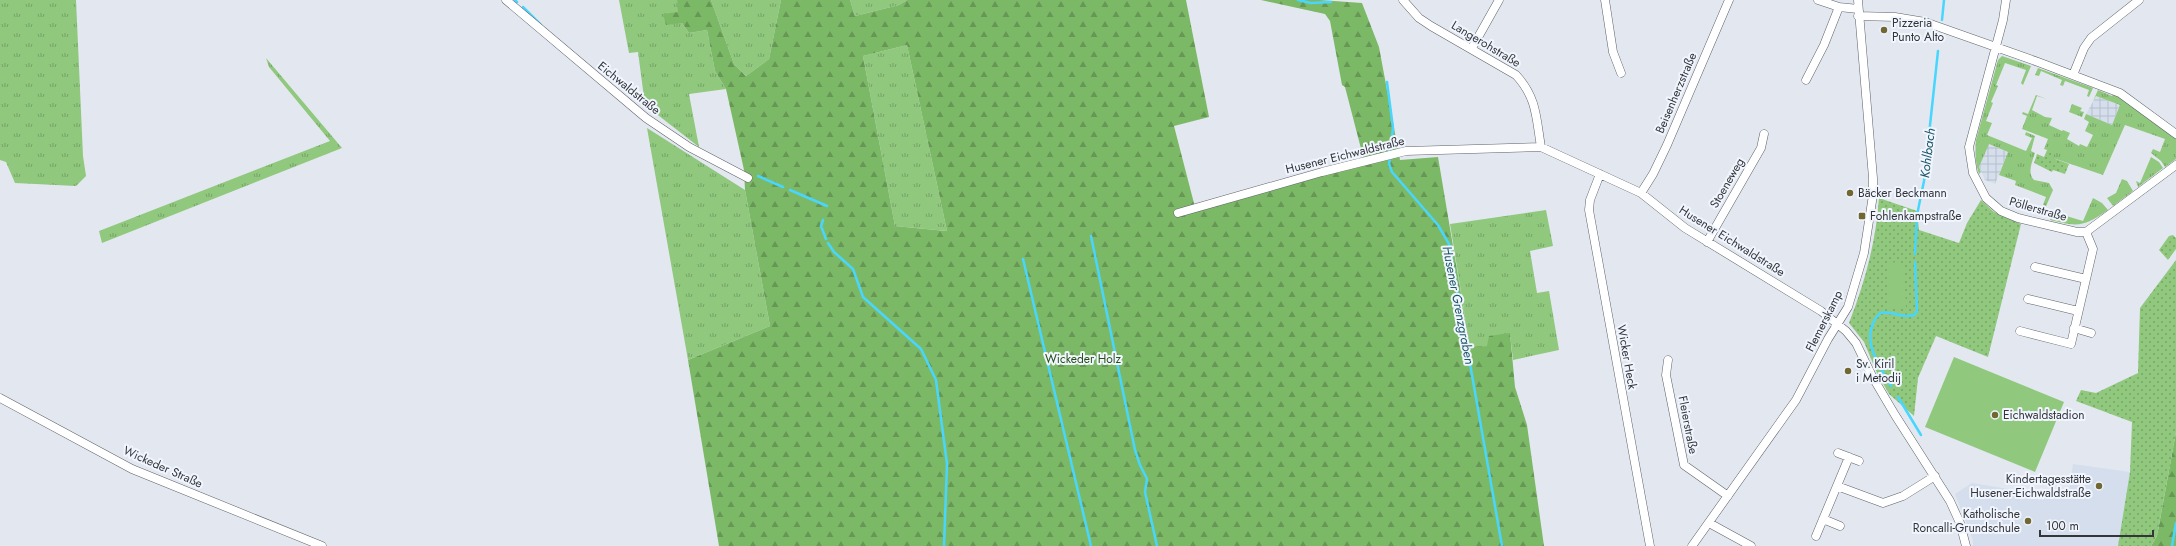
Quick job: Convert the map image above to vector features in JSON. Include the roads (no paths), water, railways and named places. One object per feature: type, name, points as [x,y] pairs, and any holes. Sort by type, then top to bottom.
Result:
[{"type":"street","name":"Eichwaldstraße","points":[[506,0],[646,118],[690,147],[748,178]]},
{"type":"street","name":"Langerohstraße","points":[[1403,0],[1419,18],[1516,75],[1526,85],[1533,98],[1541,147]]},
{"type":"street","points":[[1472,48],[1499,0]]},
{"type":"street","points":[[1605,0],[1613,52],[1621,73]]},
{"type":"street","name":"Beisenherzstraße","points":[[1641,192],[1653,174],[1667,145],[1729,0]]},
{"type":"street","points":[[1818,0],[1858,12],[1915,19],[1995,46],[2073,75],[2120,93],[2176,134]]},
{"type":"street","name":"Flemerskamp","points":[[1692,546],[1796,400],[1848,307],[1860,271],[1873,195],[1869,123],[1858,0]]},
{"type":"street","name":"Pöllerstraße","points":[[2006,0],[2003,20],[1969,147],[1973,173],[1980,189],[1993,205],[2018,218],[2077,232],[2086,232]]},
{"type":"street","points":[[2073,75],[2084,48],[2091,38],[2139,0]]},
{"type":"street","points":[[1806,80],[1824,45],[1839,7]]},
{"type":"street","name":"Stoeneweg","points":[[1707,242],[1761,148],[1764,134]]},
{"type":"street","name":"Husener Eichwaldstraße","points":[[1178,213],[1322,172],[1406,151],[1541,147],[1641,192],[1685,228],[1760,272],[1838,324],[1856,343],[1872,376],[1950,500],[1960,523],[1966,546]]},
{"type":"street","points":[[2020,331],[2071,344],[2092,249],[2086,232],[2176,165]]},
{"type":"street","name":"Wicker Heck","points":[[1600,174],[1590,200],[1589,210],[1650,546]]},
{"type":"street","points":[[2036,267],[2086,279]]},
{"type":"street","points":[[2028,299],[2078,311]]},
{"type":"street","points":[[2074,328],[2092,333]]},
{"type":"street","name":"Fleierstraße","points":[[1668,360],[1666,375],[1684,465],[1728,496]]},
{"type":"street","name":"Wickeder Straße","points":[[0,398],[132,469],[322,546]]},
{"type":"street","points":[[1838,453],[1858,461]]},
{"type":"street","points":[[1816,536],[1849,457]]},
{"type":"street","points":[[1837,486],[1883,503],[1903,496],[1935,476]]},
{"type":"street","points":[[1823,519],[1840,526]]},
{"type":"street","points":[[1709,522],[1751,546]]},
{"type":"waterway","name":"Husener Grenzgraben","points":[[1298,0],[1311,3],[1331,2]]},
{"type":"waterway","name":"Kohlbach","points":[[1942,20],[1944,0]]},
{"type":"waterway","points":[[523,7],[541,25]]},
{"type":"waterway","name":"Kohlbach","points":[[1915,254],[1917,215],[1924,181],[1938,51]]},
{"type":"waterway","name":"Husener Grenzgraben","points":[[1387,82],[1393,128],[1390,153]]},
{"type":"waterway","name":"Husener Grenzgraben","points":[[1390,158],[1389,164],[1392,172],[1438,225],[1449,244],[1502,546]]},
{"type":"waterway","points":[[758,176],[783,187]]},
{"type":"waterway","points":[[790,190],[827,206]]},
{"type":"waterway","points":[[823,220],[821,226],[826,239]]},
{"type":"waterway","points":[[1091,236],[1135,450],[1147,479],[1145,492],[1157,546]]},
{"type":"waterway","points":[[828,243],[834,252],[853,269],[863,297],[921,349],[936,380],[947,464],[944,546]]},
{"type":"waterway","points":[[1023,259],[1091,546]]},
{"type":"waterway","name":"Kohlbach","points":[[1891,386],[1872,350],[1870,340],[1871,331],[1874,322],[1880,313],[1884,312],[1910,316],[1914,315],[1917,311],[1915,262]]},
{"type":"waterway","name":"Kohlbach","points":[[1898,397],[1921,435]]},
{"type":"waterway","points":[[2172,546],[2176,523]]},
{"type":"place","name":"Pizzeria Punto Alto","points":[[1884,30]]},
{"type":"place","name":"Bäcker Beckmann","points":[[1850,193]]},
{"type":"place","name":"Fohlenkampstraße","points":[[1862,216]]},
{"type":"place","name":"Sv. Kiril i Metodij","points":[[1848,371]]},
{"type":"place","name":"Eichwaldstadion","points":[[1995,415]]},
{"type":"place","name":"Kindertagesstätte Husener-Eichwaldstraße","points":[[2099,486]]},
{"type":"place","name":"Katholische Roncalli-Grundschule","points":[[2028,521]]},
{"type":"park label","name":"Wickeder Holz","points":[[1083,359]]}]
